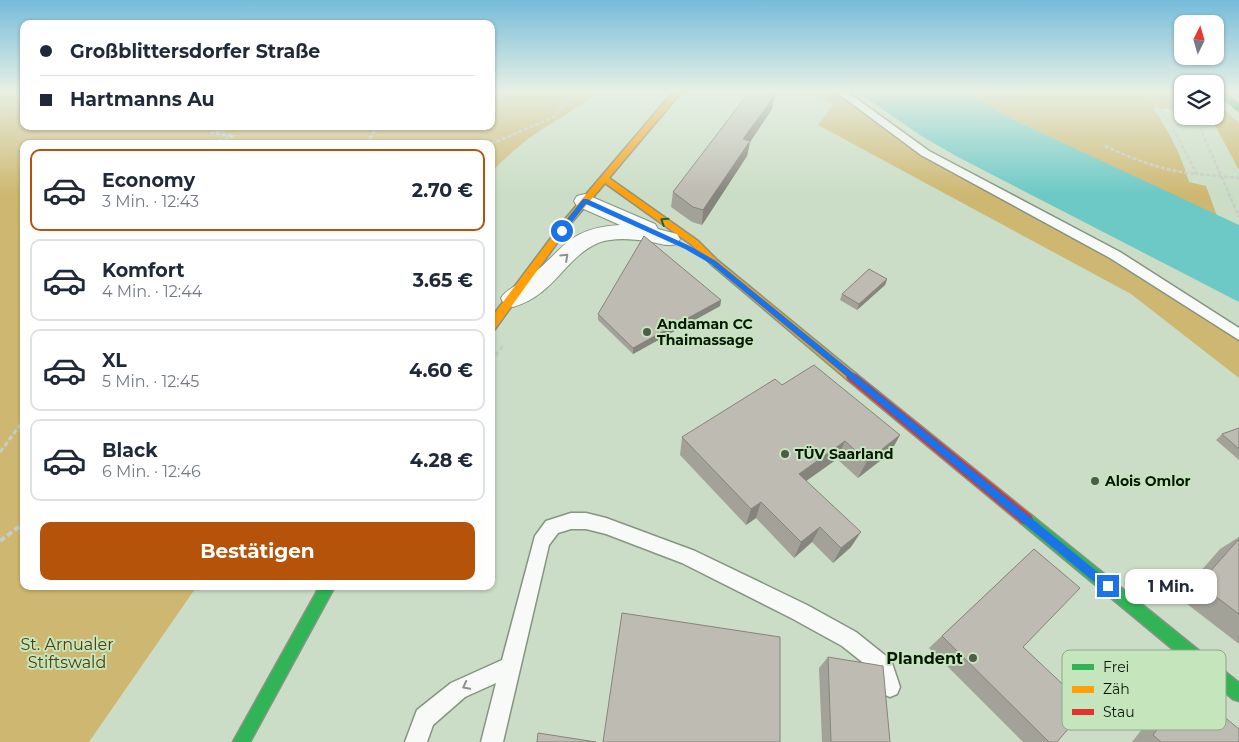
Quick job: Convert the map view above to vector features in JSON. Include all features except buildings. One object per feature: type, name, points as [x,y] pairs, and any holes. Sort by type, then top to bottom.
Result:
[{"type":"street","points":[[495,321],[585,201],[648,126]]},
{"type":"street","points":[[603,178],[695,243],[714,262],[857,382],[1186,650]]},
{"type":"street","points":[[585,201],[669,239],[714,262]]},
{"type":"street","points":[[513,298],[536,284],[579,244],[594,237],[613,233],[641,233],[669,239]]},
{"type":"street","points":[[241,742],[326,590]]},
{"type":"street","points":[[1226,682],[1239,693]]},
{"type":"lane","points":[[887,126],[925,153],[1115,256],[1239,335]]},
{"type":"lane","points":[[492,742],[541,542],[552,527],[571,521],[586,521],[606,526],[688,557],[800,612],[849,639],[884,666],[890,688]]},
{"type":"lane","points":[[416,742],[425,718],[458,690],[511,666]]},
{"type":"path","points":[[495,142],[534,126]]},
{"type":"path","points":[[1174,126],[1196,174]]},
{"type":"path","points":[[1199,126],[1239,217]]},
{"type":"path","points":[[220,140],[234,136],[212,133],[223,130]]},
{"type":"path","points":[[1105,146],[1152,167],[1176,172],[1239,178]]},
{"type":"path","points":[[0,452],[20,425]]},
{"type":"path","points":[[0,541],[20,526]]},
{"type":"green space","name":"St. Arnualer Stiftswald","points":[[0,126],[20,126],[20,130],[495,130],[495,126],[548,126],[529,138],[495,168],[495,140],[20,140],[20,590],[194,590],[89,742],[0,742]]},
{"type":"green space","points":[[819,126],[882,126],[920,153],[1070,234],[1239,341],[1239,378],[1131,294]]},
{"type":"green space","points":[[1026,126],[1164,126],[1182,162],[1189,182],[1206,186],[1217,216]]},
{"type":"green space","points":[[1215,126],[1239,126],[1239,170]]},
{"type":"water","points":[[906,126],[1026,126],[1239,225],[1239,302],[958,157]]},
{"type":"traffic: fast","points":[[1026,519],[1186,650]]},
{"type":"traffic: fast","points":[[241,742],[326,590]]},
{"type":"traffic: fast","points":[[1226,682],[1239,693]]},
{"type":"traffic: slow","points":[[495,321],[569,220],[649,126]]},
{"type":"traffic: slow","points":[[603,178],[695,243],[714,262],[852,377]]},
{"type":"traffic: jam","points":[[852,377],[1026,519]]},
{"type":"place","name":"Andaman CC Thaimassage","points":[[647,332]]},
{"type":"place","name":"TÜV Saarland","points":[[785,454]]},
{"type":"place","name":"Alois Omlor","points":[[1095,481]]},
{"type":"place","name":"Plandent","points":[[973,658]]},
{"type":"route","points":[[562,231],[585,201],[688,247],[714,262],[953,461],[1108,586]]}]
